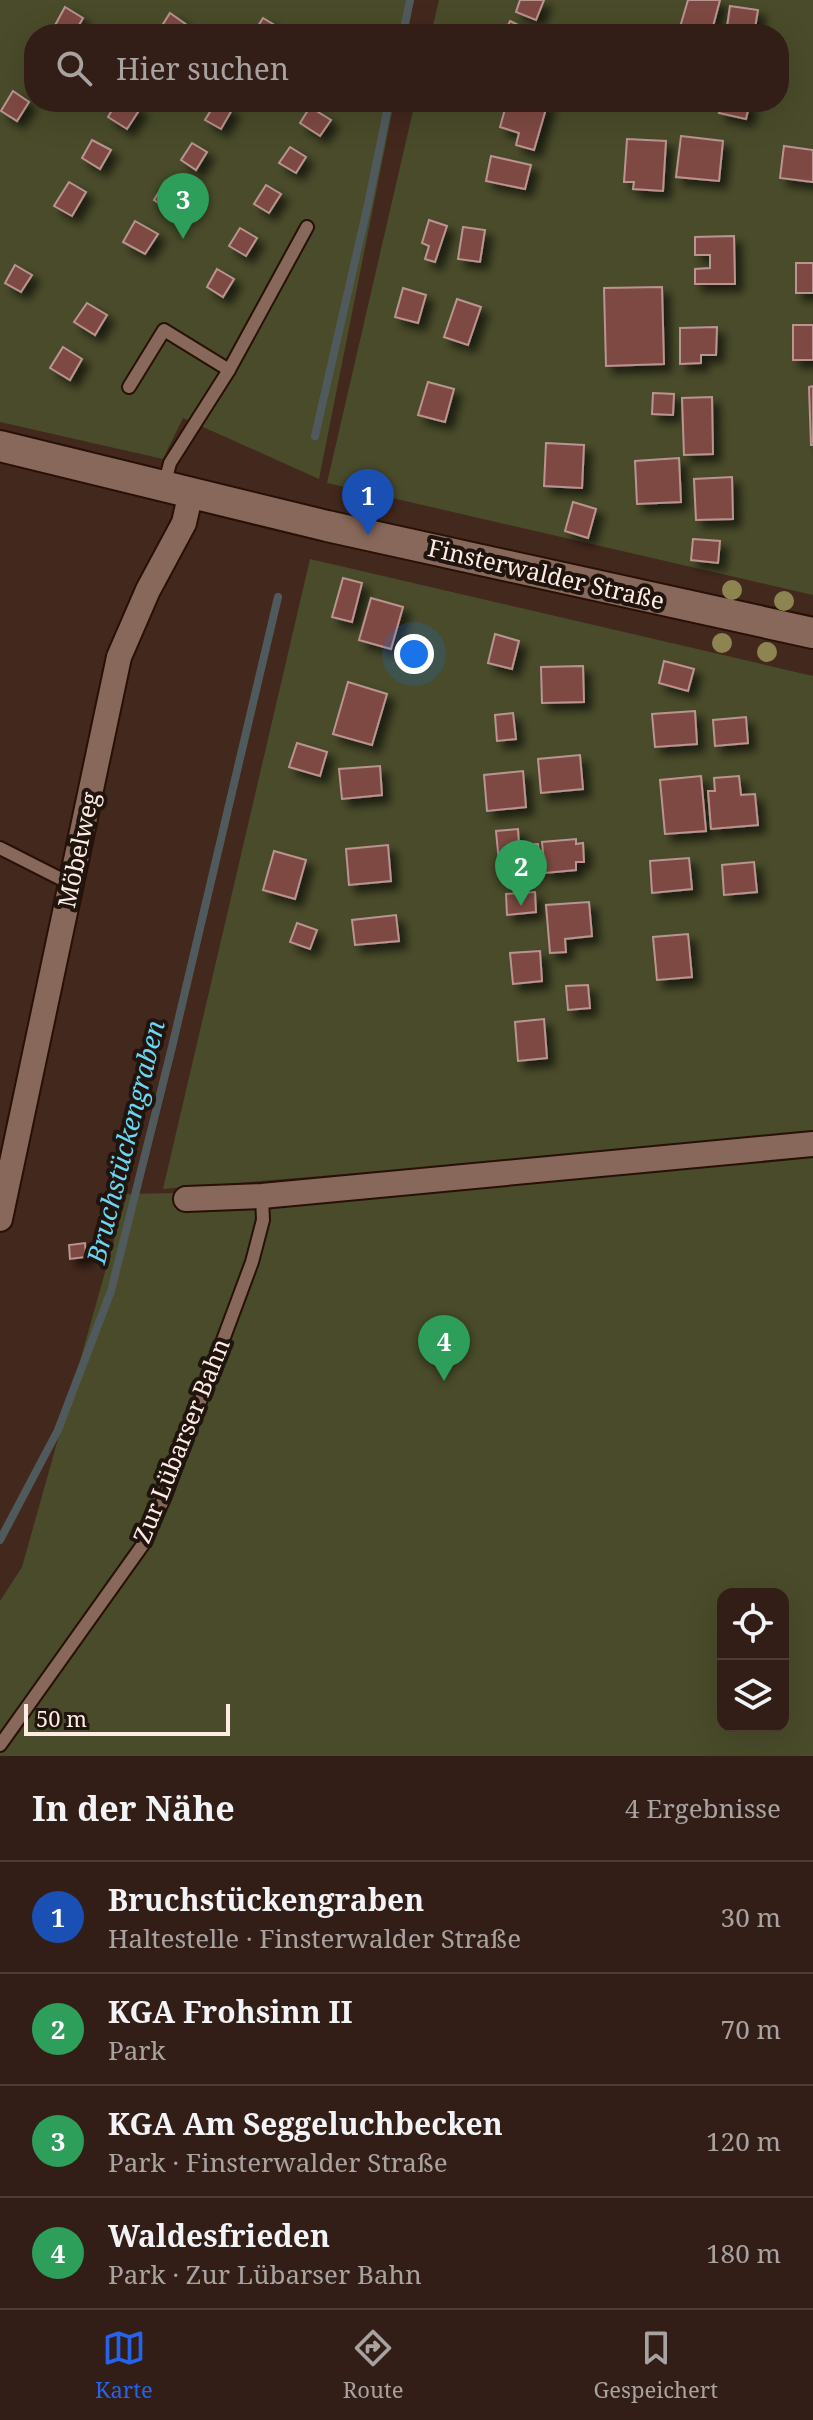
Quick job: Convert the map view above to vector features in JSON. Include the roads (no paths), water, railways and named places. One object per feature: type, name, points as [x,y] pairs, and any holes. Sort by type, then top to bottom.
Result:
[{"type":"street","name":"Finsterwalder Straße","points":[[0,446],[327,526],[813,633]]},
{"type":"street","name":"Möbelweg","points":[[0,1219],[119,657],[148,590],[184,523],[178,489]]},
{"type":"street","points":[[186,1199],[262,1196],[813,1144]]},
{"type":"lane","points":[[178,489],[170,463],[229,370],[307,227]]},
{"type":"lane","points":[[129,387],[164,330],[229,370]]},
{"type":"lane","points":[[0,848],[71,884]]},
{"type":"lane","name":"Zur Lübarser Bahn","points":[[0,1745],[144,1543],[165,1496],[252,1262],[263,1220],[262,1196]]},
{"type":"waterway","name":"Bruchstückengraben","points":[[405,24],[410,0]]},
{"type":"waterway","name":"Bruchstückengraben","points":[[315,436],[387,112]]},
{"type":"waterway","name":"Bruchstückengraben","points":[[0,1540],[58,1430],[111,1291],[278,597]]},
{"type":"place","name":"KGA Am Seggeluchbecken","points":[[183,239]]},
{"type":"place","name":"Bruchstückengraben","points":[[368,535]]},
{"type":"place","name":"KGA Frohsinn II","points":[[521,906]]},
{"type":"place","name":"Waldesfrieden","points":[[444,1381]]}]
